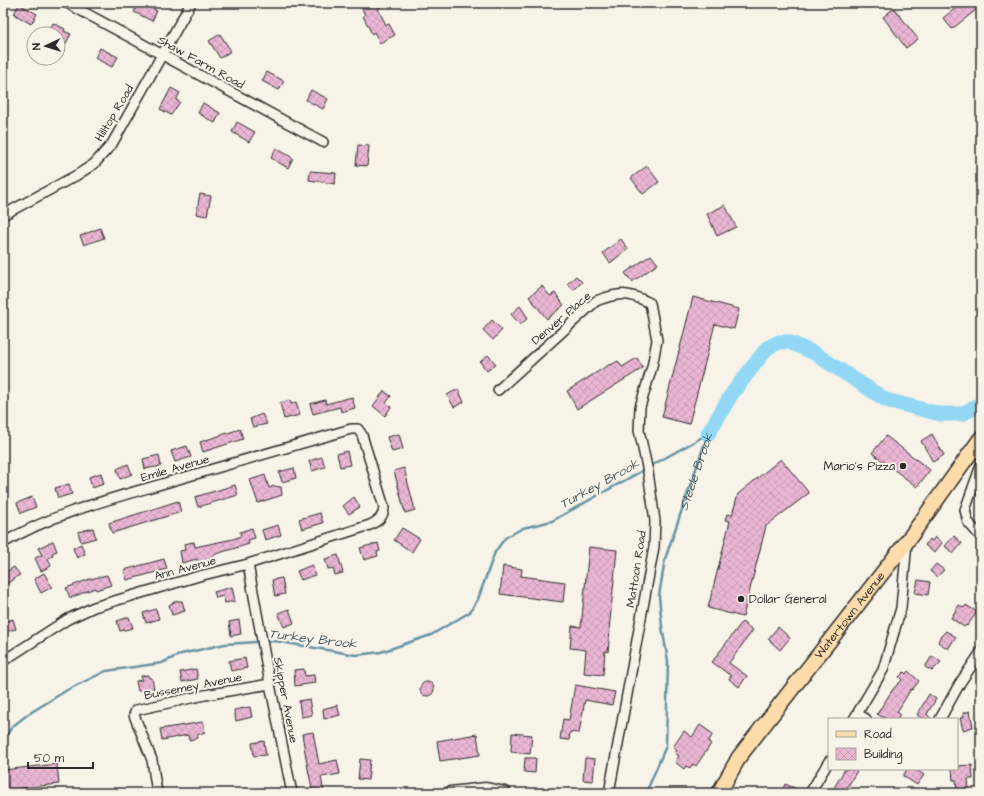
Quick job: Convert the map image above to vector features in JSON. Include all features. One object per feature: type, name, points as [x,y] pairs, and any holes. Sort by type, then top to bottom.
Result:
[{"type":"main road","name":"Watertown Avenue","points":[[719,793],[739,756],[908,540],[978,447]]},
{"type":"main road","points":[[450,793],[486,789],[505,793]]},
{"type":"street","name":"Shaw Farm Road","points":[[67,3],[323,142]]},
{"type":"street","name":"Hilltop Road","points":[[3,215],[77,175],[94,164],[112,144],[191,3]]},
{"type":"street","name":"Denver Place","points":[[498,390],[596,301],[614,294],[634,295],[650,303]]},
{"type":"street","name":"Mattoon Road","points":[[609,793],[654,547],[655,521],[648,472],[639,430],[640,407],[652,367],[657,340],[650,303]]},
{"type":"street","name":"Emile Avenue","points":[[3,543],[45,521],[263,453],[351,429],[358,429]]},
{"type":"street","name":"Ann Avenue","points":[[3,661],[68,619],[94,607],[199,576],[248,564],[370,525],[381,518],[384,512],[384,506],[362,435],[358,429]]},
{"type":"street","points":[[981,465],[965,510],[968,522],[981,537]]},
{"type":"street","points":[[855,716],[882,670],[901,608],[908,540]]},
{"type":"street","name":"Skipper Avenue","points":[[248,564],[292,793]]},
{"type":"street","points":[[941,718],[960,683],[981,652]]},
{"type":"street","name":"Bussemey Avenue","points":[[157,793],[152,760],[134,715],[136,710],[205,695],[270,684]]},
{"type":"street","points":[[810,793],[828,763]]},
{"type":"building","points":[[126,3],[142,3],[157,11],[152,21],[134,12],[136,8]]},
{"type":"building","points":[[359,3],[378,3],[380,8],[378,9],[386,25],[389,24],[395,35],[380,43],[374,32],[372,34],[363,16],[365,15]]},
{"type":"building","points":[[962,3],[981,3],[981,6],[952,29],[943,18]]},
{"type":"building","points":[[19,4],[37,14],[31,24],[14,14]]},
{"type":"building","points":[[894,8],[918,39],[906,48],[883,17]]},
{"type":"building","points":[[53,23],[59,26],[52,26]]},
{"type":"building","points":[[66,32],[71,34],[66,43]]},
{"type":"building","points":[[220,34],[231,51],[220,58],[209,41]]},
{"type":"building","points":[[100,48],[118,57],[112,67],[95,58]]},
{"type":"building","points":[[267,72],[284,81],[279,90],[262,81]]},
{"type":"building","points":[[171,88],[180,93],[176,100],[180,102],[171,115],[160,109]]},
{"type":"building","points":[[311,90],[328,99],[323,109],[306,100]]},
{"type":"building","points":[[203,103],[220,113],[215,123],[198,113]]},
{"type":"building","points":[[237,122],[255,132],[249,142],[232,132]]},
{"type":"building","points":[[358,145],[369,146],[367,166],[356,165]]},
{"type":"building","points":[[276,148],[293,158],[288,168],[271,158]]},
{"type":"building","points":[[647,166],[659,182],[643,194],[631,178]]},
{"type":"building","points":[[310,171],[336,173],[335,184],[309,180]]},
{"type":"building","points":[[200,194],[211,196],[207,216],[196,214]]},
{"type":"building","points":[[725,205],[736,227],[717,236],[707,214]]},
{"type":"building","points":[[100,228],[104,238],[84,245],[80,236]]},
{"type":"building","points":[[621,239],[628,249],[610,263],[603,253]]},
{"type":"building","points":[[651,255],[658,264],[632,282],[625,273]]},
{"type":"building","points":[[576,276],[582,282],[574,290],[567,284]]},
{"type":"building","points":[[542,286],[550,296],[555,293],[564,305],[547,319],[529,297]]},
{"type":"building","points":[[693,297],[739,309],[734,329],[715,324],[689,424],[662,417]]},
{"type":"building","points":[[520,306],[528,318],[520,325],[511,314]]},
{"type":"building","points":[[492,320],[502,330],[493,340],[483,330]]},
{"type":"building","points":[[488,355],[496,364],[487,371],[480,362]]},
{"type":"building","points":[[637,358],[643,368],[577,409],[567,391],[610,364],[611,365],[618,361],[622,367]]},
{"type":"building","points":[[458,389],[464,402],[454,407],[447,395]]},
{"type":"building","points":[[384,391],[391,396],[386,403],[391,407],[385,416],[373,406]]},
{"type":"building","points":[[352,397],[355,408],[341,412],[340,407],[313,414],[310,404],[325,400],[326,404]]},
{"type":"building","points":[[290,400],[291,404],[296,402],[300,415],[284,419],[280,403]]},
{"type":"building","points":[[262,414],[267,424],[253,427],[250,419]]},
{"type":"building","points":[[240,429],[243,439],[203,452],[200,442]]},
{"type":"building","points":[[399,434],[403,449],[392,452],[387,437]]},
{"type":"building","points":[[932,434],[944,455],[933,462],[921,441]]},
{"type":"building","points":[[886,436],[930,470],[917,487],[872,453]]},
{"type":"building","points":[[187,446],[191,457],[175,462],[171,451]]},
{"type":"building","points":[[347,451],[350,465],[340,467],[337,454]]},
{"type":"building","points":[[159,455],[161,466],[145,469],[143,459]]},
{"type":"building","points":[[322,457],[325,467],[312,471],[309,461]]},
{"type":"building","points":[[781,459],[809,493],[766,526],[743,617],[708,608],[730,521],[725,520],[727,514],[732,515],[738,494]]},
{"type":"building","points":[[128,464],[132,474],[120,479],[117,469]]},
{"type":"building","points":[[294,468],[296,478],[282,482],[279,472]]},
{"type":"building","points":[[404,468],[415,510],[405,513],[394,471]]},
{"type":"building","points":[[101,473],[104,484],[92,488],[89,477]]},
{"type":"building","points":[[265,475],[269,488],[274,486],[281,487],[282,495],[258,503],[250,480]]},
{"type":"building","points":[[69,484],[72,494],[58,498],[55,488]]},
{"type":"building","points":[[235,485],[238,495],[198,507],[195,497]]},
{"type":"building","points":[[32,497],[36,507],[21,513],[17,503]]},
{"type":"building","points":[[354,497],[360,507],[349,514],[343,506]]},
{"type":"building","points":[[178,501],[181,512],[112,533],[109,523]]},
{"type":"building","points":[[320,513],[323,523],[302,529],[299,519]]},
{"type":"building","points":[[278,525],[281,535],[265,540],[262,530]]},
{"type":"building","points":[[93,528],[96,538],[81,542],[78,532]]},
{"type":"building","points":[[252,528],[255,538],[248,540],[249,544],[216,554],[207,562],[206,566],[199,568],[197,559],[182,563],[180,551],[185,550],[184,544],[194,542],[195,547],[233,539],[241,536],[240,532]]},
{"type":"building","points":[[402,528],[420,539],[412,552],[394,540]]},
{"type":"building","points":[[954,536],[962,543],[953,554],[945,546]]},
{"type":"building","points":[[935,537],[942,543],[934,553],[925,545],[930,539],[932,541]]},
{"type":"building","points":[[53,541],[57,551],[52,553],[53,556],[48,558],[51,566],[41,571],[35,558],[42,555],[38,548]]},
{"type":"building","points":[[378,543],[380,551],[377,552],[378,556],[364,560],[360,548]]},
{"type":"building","points":[[81,544],[85,554],[77,558],[73,548]]},
{"type":"building","points":[[589,547],[617,550],[608,652],[605,651],[603,675],[584,673],[586,650],[570,648],[572,626],[581,627]]},
{"type":"building","points":[[338,555],[343,573],[335,575],[333,568],[328,569],[325,559]]},
{"type":"building","points":[[164,559],[167,569],[127,580],[124,570]]},
{"type":"building","points":[[936,564],[944,570],[937,577],[930,571]]},
{"type":"building","points":[[312,565],[315,575],[301,580],[297,571]]},
{"type":"building","points":[[503,566],[522,569],[521,576],[565,582],[563,602],[500,594]]},
{"type":"building","points":[[14,567],[20,575],[3,586],[3,574]]},
{"type":"building","points":[[44,573],[52,587],[41,593],[34,579]]},
{"type":"building","points":[[107,575],[111,585],[96,590],[95,588],[70,598],[66,588],[90,579]]},
{"type":"building","points":[[282,578],[285,594],[275,596],[272,580]]},
{"type":"building","points":[[918,580],[930,582],[928,595],[915,593]]},
{"type":"building","points":[[232,587],[235,601],[225,603],[223,596],[216,598],[214,592]]},
{"type":"building","points":[[176,601],[182,601],[185,611],[172,615],[169,605]]},
{"type":"building","points":[[959,605],[964,608],[966,605],[977,612],[967,626],[966,625],[964,627],[951,618]]},
{"type":"building","points":[[156,609],[159,619],[146,623],[143,613]]},
{"type":"building","points":[[289,609],[294,623],[284,627],[278,613]]},
{"type":"building","points":[[129,617],[133,628],[120,631],[117,621]]},
{"type":"building","points":[[13,619],[16,629],[4,632],[3,622]]},
{"type":"building","points":[[239,620],[241,634],[231,636],[229,622]]},
{"type":"building","points":[[742,622],[753,630],[729,663],[747,676],[739,687],[729,679],[731,676],[712,662]]},
{"type":"building","points":[[778,627],[790,638],[780,650],[768,639]]},
{"type":"building","points":[[946,631],[956,637],[948,649],[938,642],[940,637]]},
{"type":"building","points":[[932,656],[941,662],[932,671],[925,667]]},
{"type":"building","points":[[245,658],[247,668],[231,671],[229,661]]},
{"type":"building","points":[[196,669],[198,679],[182,682],[180,672]]},
{"type":"building","points":[[304,669],[305,676],[314,675],[315,683],[295,686],[294,670]]},
{"type":"building","points":[[908,671],[919,681],[912,690],[911,689],[897,712],[900,714],[898,718],[884,718],[877,714],[893,689],[902,680],[899,677],[904,672],[906,674]]},
{"type":"building","points":[[149,675],[149,678],[152,678],[154,689],[138,691],[136,681],[142,680],[141,676]]},
{"type":"building","points":[[427,682],[432,684],[434,689],[432,694],[427,696],[422,694],[420,689],[422,684]]},
{"type":"building","points":[[575,685],[615,692],[612,705],[585,700],[579,733],[570,732],[569,740],[560,739],[563,719],[569,720]]},
{"type":"building","points":[[929,694],[936,699],[927,714],[930,718],[922,718],[917,715]]},
{"type":"building","points":[[309,699],[312,715],[301,717],[299,701]]},
{"type":"building","points":[[337,705],[340,715],[324,719],[323,709]]},
{"type":"building","points":[[250,707],[252,717],[236,721],[234,710]]},
{"type":"building","points":[[970,711],[973,727],[963,730],[960,718],[964,717],[963,713]]},
{"type":"building","points":[[203,722],[205,732],[197,735],[198,738],[189,740],[188,735],[162,740],[160,729]]},
{"type":"building","points":[[700,725],[713,734],[708,742],[711,744],[696,766],[693,764],[690,768],[686,766],[684,769],[675,762],[679,756],[675,753],[677,750],[673,747],[684,731],[692,737]]},
{"type":"building","points":[[313,732],[319,764],[337,760],[340,774],[321,777],[324,793],[313,793],[308,769],[302,734]]},
{"type":"building","points":[[512,733],[532,735],[530,754],[511,752]]},
{"type":"building","points":[[477,734],[480,755],[440,761],[437,741]]},
{"type":"building","points":[[264,741],[266,755],[254,756],[252,743]]},
{"type":"building","points":[[525,758],[536,758],[535,773],[524,772]]},
{"type":"building","points":[[585,758],[595,759],[593,781],[583,780]]},
{"type":"building","points":[[360,759],[370,760],[368,780],[358,779]]},
{"type":"building","points":[[57,764],[59,784],[3,790],[3,770]]},
{"type":"building","points":[[972,765],[973,779],[968,779],[969,790],[957,789],[956,780],[953,780],[952,770],[958,770],[958,766]]},
{"type":"building","points":[[844,770],[857,770],[844,793],[831,793]]},
{"type":"building","points":[[906,770],[916,770],[924,775],[917,785],[903,776]]},
{"type":"building","points":[[785,784],[804,792],[804,793],[781,793]]},
{"type":"waterway","name":"Steele Brook","points":[[708,434],[731,395],[767,348],[779,342],[789,342],[814,353],[886,400],[940,414],[962,414],[981,404]]},
{"type":"waterway","name":"Turkey Brook","points":[[3,740],[13,726],[27,715],[67,690],[106,671],[162,663],[181,654],[225,644],[275,641],[356,655],[381,652],[431,635],[470,612],[478,599],[495,552],[505,538],[523,528],[552,521],[708,434]]},
{"type":"waterway","name":"Steele Brook","points":[[646,793],[666,746],[668,661],[662,627],[659,596],[665,559],[708,434]]},
{"type":"place","name":"Mario's Pizza","points":[[903,466]]},
{"type":"place","name":"Dollar General","points":[[741,599]]}]
